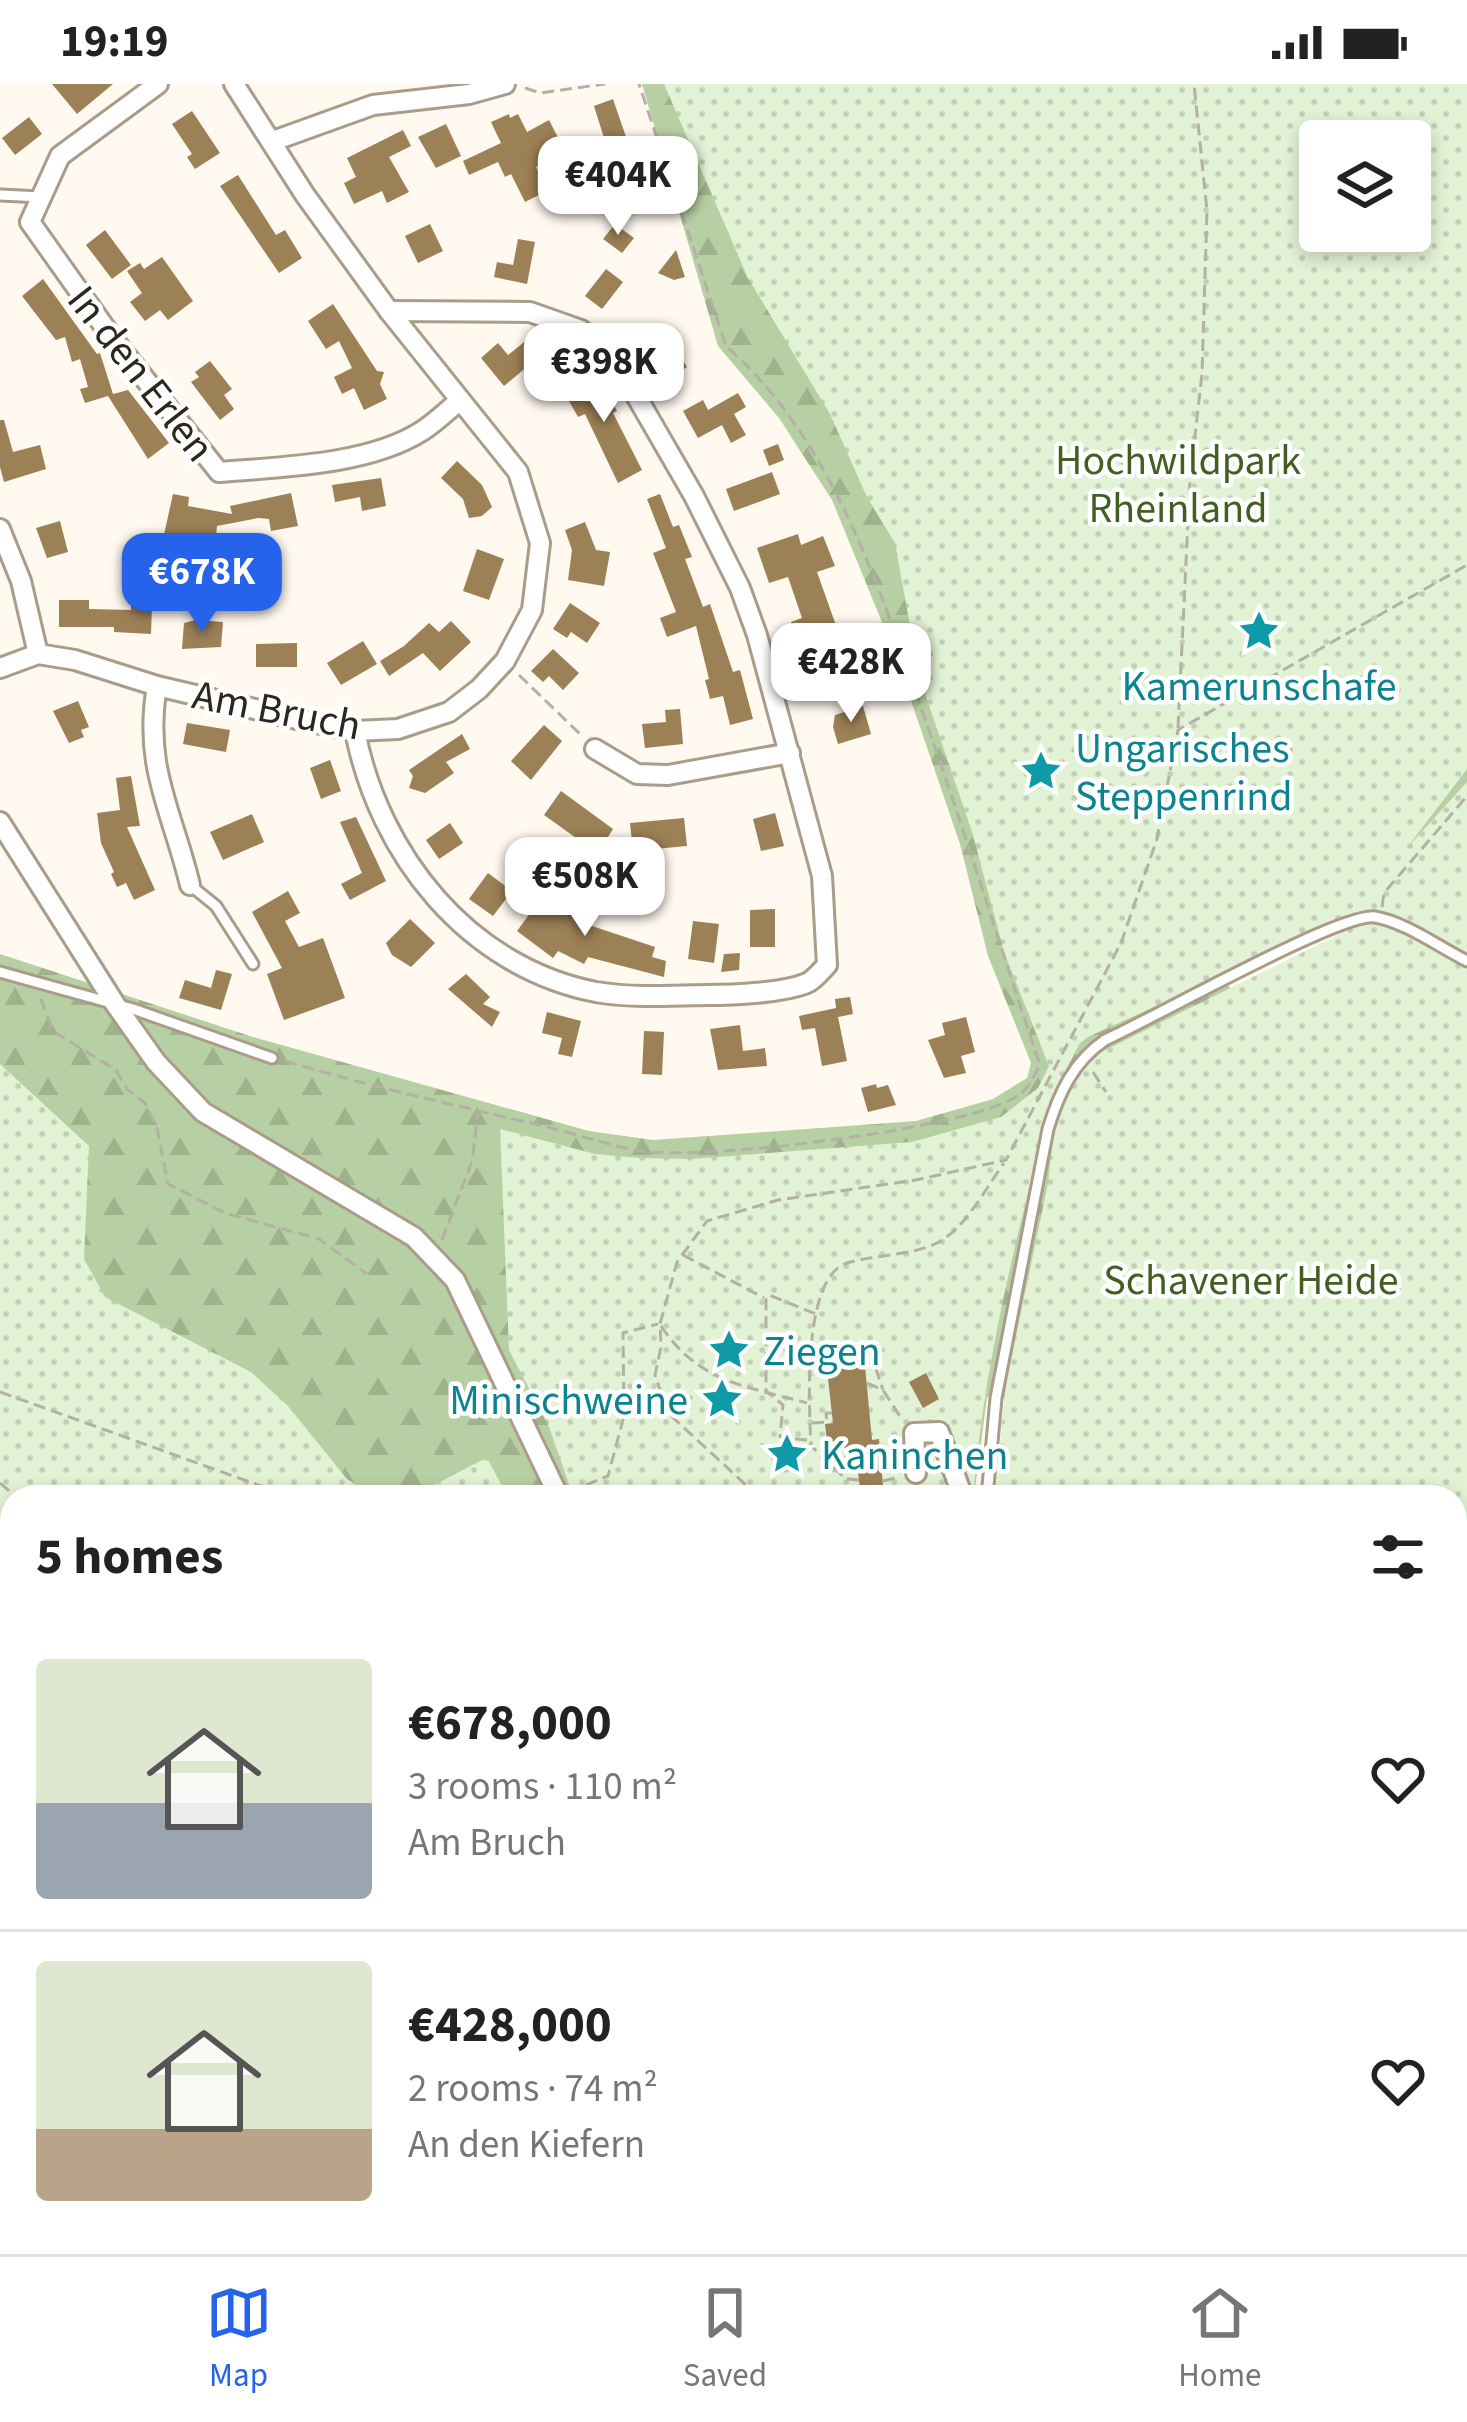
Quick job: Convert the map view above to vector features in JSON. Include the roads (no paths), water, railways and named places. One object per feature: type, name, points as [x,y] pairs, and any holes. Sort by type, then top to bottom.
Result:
[{"type":"street","points":[[42,197],[60,156],[158,84]]},
{"type":"street","name":"Am Bruch","points":[[38,654],[356,731],[398,728],[449,712],[479,689],[505,661],[532,610],[540,543],[518,472],[389,311],[305,195],[234,84]]},
{"type":"street","points":[[273,141],[373,105],[469,94],[509,84]]},
{"type":"street","name":"In den Erlen","points":[[42,197],[30,222],[48,251],[219,472],[382,450],[422,431],[459,401]]},
{"type":"street","points":[[356,731],[372,796],[403,859],[460,925],[523,968],[595,992],[653,996],[727,995],[809,983],[827,965],[822,876],[740,588],[694,496],[616,361],[581,330],[530,312],[389,311]]},
{"type":"street","points":[[0,529],[20,581],[38,654],[0,668]]},
{"type":"street","points":[[158,686],[152,718],[160,791],[190,885]]},
{"type":"street","points":[[596,749],[637,774],[668,776],[790,753]]},
{"type":"street","points":[[0,822],[115,1004],[156,1062],[203,1112],[414,1237],[439,1259],[455,1280],[553,1485]]},
{"type":"street","points":[[916,1473],[914,1433],[939,1432],[959,1485]]},
{"type":"lane","points":[[0,195],[42,197]]},
{"type":"lane","points":[[190,885],[216,906],[253,964]]},
{"type":"lane","points":[[988,1485],[1003,1360],[1057,1100],[1083,1056],[1105,1040],[1353,920],[1377,917],[1467,961]]},
{"type":"lane","points":[[0,972],[115,1004],[272,1058]]},
{"type":"place","name":"Kamerunschafe","points":[[1259,631]]},
{"type":"place","name":"Ungarisches Steppenrind","points":[[1041,771]]},
{"type":"place","name":"Ziegen","points":[[729,1350]]},
{"type":"place","name":"Minischweine","points":[[722,1399]]},
{"type":"place","name":"Kaninchen","points":[[787,1454]]},
{"type":"park label","name":"Hochwildpark Rheinland","points":[[1178,483]]},
{"type":"park label","name":"Schavener Heide","points":[[1251,1279]]}]
